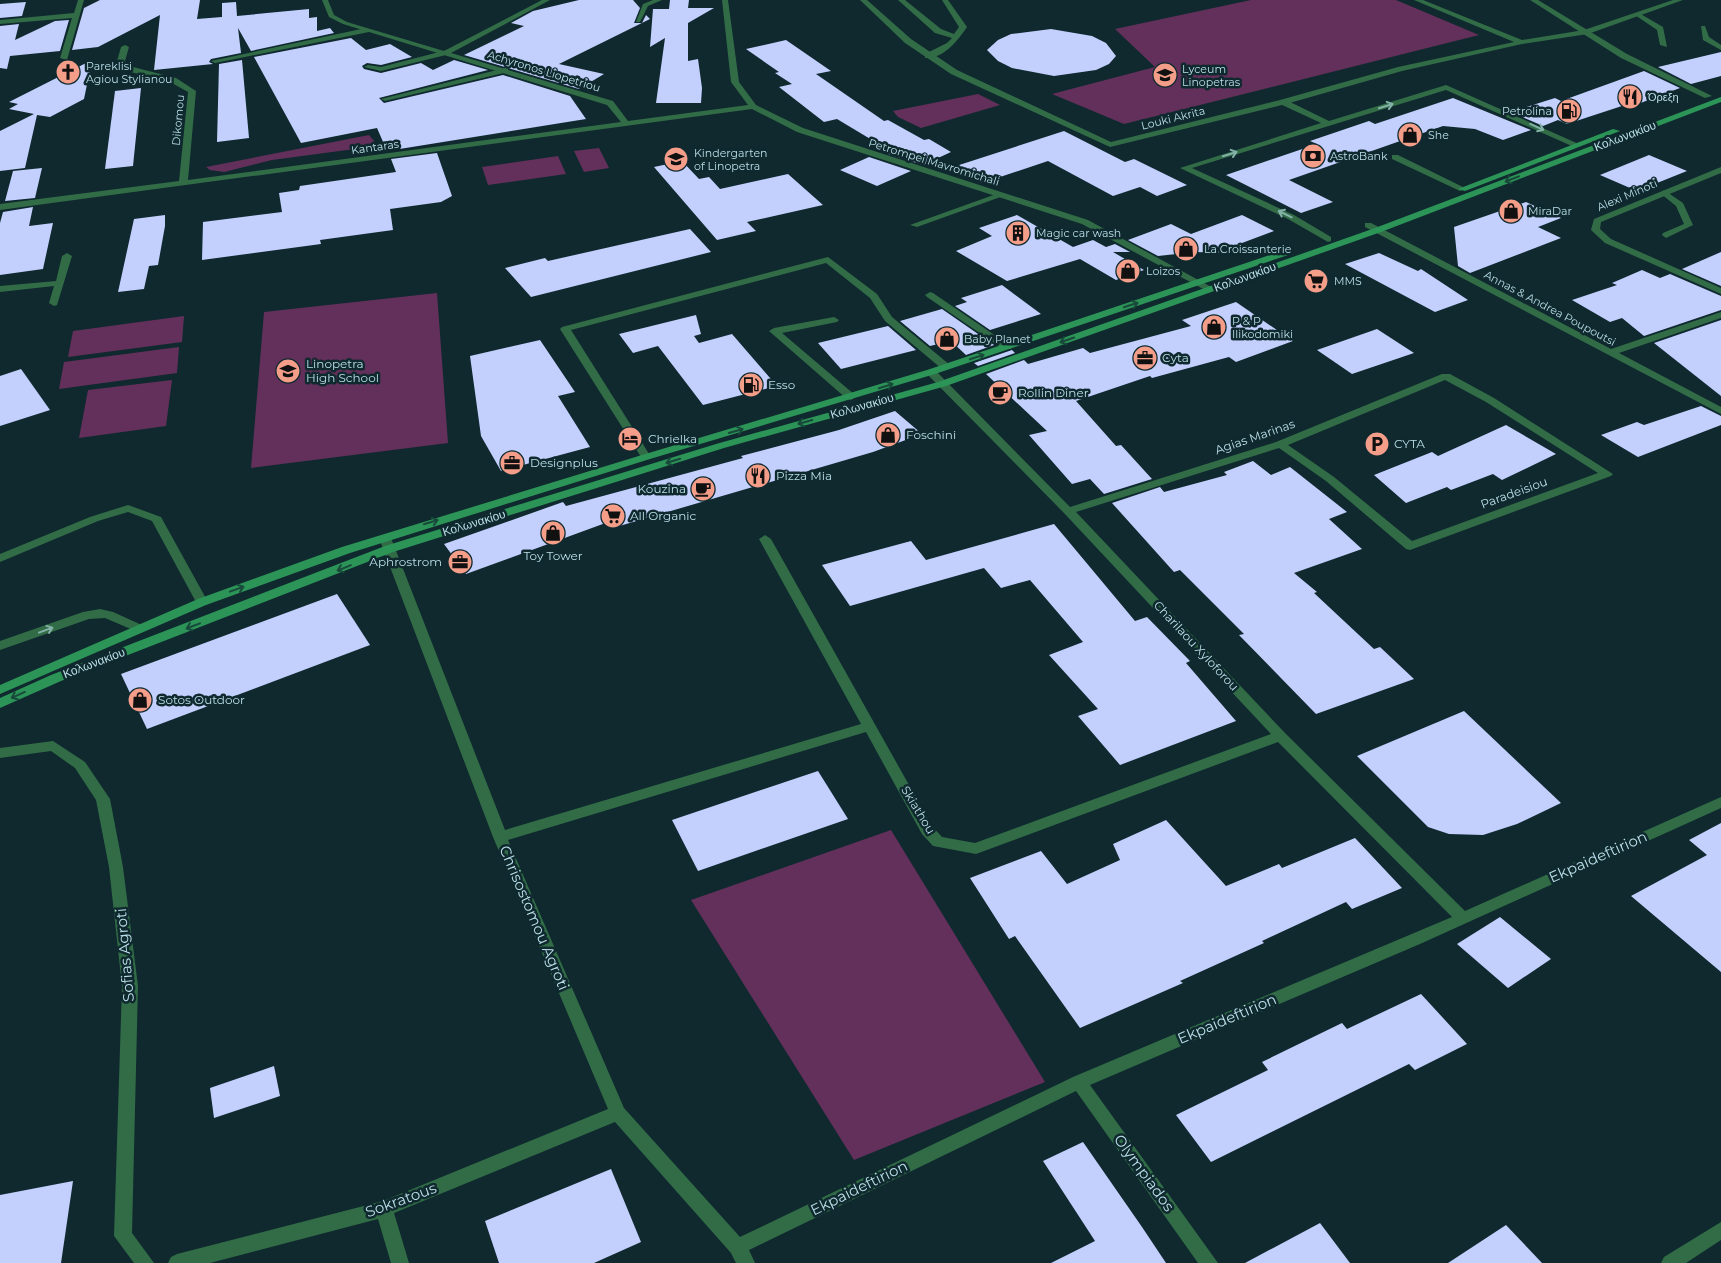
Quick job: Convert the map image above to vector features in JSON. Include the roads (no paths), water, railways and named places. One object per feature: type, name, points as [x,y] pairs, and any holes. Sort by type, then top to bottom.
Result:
[{"type":"main road","name":"Κολωνακίου","points":[[0,690],[202,602],[387,543],[646,456],[931,372],[1198,283],[1368,225],[1721,91]]},
{"type":"main road","name":"Κολωνακίου","points":[[0,704],[56,678],[387,543],[720,446],[942,384],[1378,230],[1721,99]]},
{"type":"street","points":[[64,58],[81,0]]},
{"type":"street","name":"Achyronos Liopetriou","points":[[325,0],[331,16],[366,30],[447,52],[610,103],[626,124]]},
{"type":"street","name":"Achyronos Liopetriou","points":[[447,52],[547,0]]},
{"type":"street","points":[[638,21],[645,5],[658,0]]},
{"type":"street","name":"Petrompei Mavromichali","points":[[725,0],[735,82],[753,107],[800,130],[1085,222],[1210,290]]},
{"type":"street","name":"Louki Akrita","points":[[863,0],[928,56],[954,72],[1110,145],[1283,102],[1401,69],[1522,42],[1585,32],[1680,0]]},
{"type":"street","points":[[901,0],[938,31],[957,37]]},
{"type":"street","points":[[928,56],[950,45],[963,27],[944,0]]},
{"type":"street","points":[[1417,0],[1522,42]]},
{"type":"street","points":[[1533,0],[1624,56],[1708,96]]},
{"type":"street","points":[[1636,14],[1660,30],[1664,45]]},
{"type":"street","points":[[0,22],[77,15]]},
{"type":"street","points":[[1702,27],[1706,38],[1721,48]]},
{"type":"street","points":[[215,61],[366,30]]},
{"type":"street","name":"Dikomou","points":[[125,47],[120,61],[126,68],[173,80],[192,91],[183,184]]},
{"type":"street","points":[[368,67],[381,69],[447,52]]},
{"type":"street","points":[[385,99],[505,70]]},
{"type":"street","points":[[405,103],[412,98],[516,74]]},
{"type":"street","points":[[1328,239],[1291,217],[1184,168],[1446,87],[1577,145]]},
{"type":"street","points":[[1283,102],[1329,124]]},
{"type":"street","name":"Kantaras","points":[[0,207],[753,107]]},
{"type":"street","points":[[1395,157],[1463,189]]},
{"type":"street","name":"Alexi Minoti","points":[[1721,170],[1598,221],[1595,230],[1608,241],[1721,291]]},
{"type":"street","points":[[1664,193],[1680,205],[1689,226],[1666,235]]},
{"type":"street","points":[[914,226],[1002,195]]},
{"type":"street","name":"Annas & Andrea Poupoutsi","points":[[1368,225],[1609,354],[1721,411]]},
{"type":"street","points":[[54,303],[66,256]]},
{"type":"street","points":[[646,456],[565,329],[828,260],[874,296],[888,319],[946,367]]},
{"type":"street","points":[[0,289],[59,282]]},
{"type":"street","points":[[930,295],[1007,347]]},
{"type":"street","points":[[1609,354],[1721,315]]},
{"type":"street","points":[[834,320],[774,331],[851,397]]},
{"type":"street","name":"Charilaou Xyloforou","points":[[931,372],[1068,511],[1280,736],[1463,918]]},
{"type":"street","name":"Paradeisiou","points":[[1280,444],[1330,479],[1410,546],[1607,474],[1490,400],[1446,376]]},
{"type":"street","name":"Agias Marinas","points":[[1068,511],[1280,444],[1446,376]]},
{"type":"street","points":[[0,558],[94,519],[128,508],[157,519],[202,602]]},
{"type":"street","name":"Skiathou","points":[[765,540],[927,830],[938,842],[976,850],[1280,736]]},
{"type":"street","name":"Chrisostomou Agroti","points":[[387,543],[500,837],[618,1113],[737,1247],[746,1263]]},
{"type":"street","points":[[0,646],[87,615],[100,613],[140,628]]},
{"type":"street","points":[[500,837],[869,726]]},
{"type":"street","name":"Sofias Agroti","points":[[0,753],[53,746],[80,765],[103,799],[116,867],[130,986],[123,1236],[144,1263]]},
{"type":"street","name":"Ekpaideftirion","points":[[737,1247],[1079,1082],[1463,918],[1721,802]]},
{"type":"street","name":"Olympiados","points":[[1079,1082],[1209,1263]]},
{"type":"street","name":"Sokratous","points":[[177,1263],[384,1209],[618,1113]]},
{"type":"street","points":[[384,1209],[400,1263]]},
{"type":"street","points":[[1670,1263],[1721,1230]]},
{"type":"place","name":"Pareklisi Agiou Stylianou","points":[[68,72]]},
{"type":"place","name":"Lyceum Linopetras","points":[[1165,75]]},
{"type":"place","name":"Όρεξη","points":[[1630,97]]},
{"type":"place","name":"Petrolina","points":[[1569,111]]},
{"type":"place","name":"She","points":[[1410,135]]},
{"type":"place","name":"AstroBank","points":[[1313,156]]},
{"type":"place","name":"Kindergarten of Linopetra","points":[[676,159]]},
{"type":"place","name":"MiraDar","points":[[1511,211]]},
{"type":"place","name":"Magic car wash","points":[[1018,233]]},
{"type":"place","name":"La Croissanterie","points":[[1186,249]]},
{"type":"place","name":"Loizos","points":[[1128,271]]},
{"type":"place","name":"MMS","points":[[1316,281]]},
{"type":"place","name":"P & P Ilikodomiki","points":[[1214,327]]},
{"type":"place","name":"Baby Planet","points":[[947,339]]},
{"type":"place","name":"Cyta","points":[[1145,358]]},
{"type":"place","name":"Linopetra High School","points":[[288,371]]},
{"type":"place","name":"Esso","points":[[751,385]]},
{"type":"place","name":"Rollin Diner","points":[[1000,393]]},
{"type":"place","name":"Foschini","points":[[888,435]]},
{"type":"place","name":"Chrielka","points":[[630,439]]},
{"type":"place","name":"CYTA","points":[[1377,444]]},
{"type":"place","name":"Designplus","points":[[512,463]]},
{"type":"place","name":"Pizza Mia","points":[[758,476]]},
{"type":"place","name":"Kouzina","points":[[703,489]]},
{"type":"place","name":"All Organic","points":[[613,516]]},
{"type":"place","name":"Toy Tower","points":[[553,533]]},
{"type":"place","name":"Aphrostrom","points":[[460,562]]},
{"type":"place","name":"Sotos Outdoor","points":[[140,700]]}]
